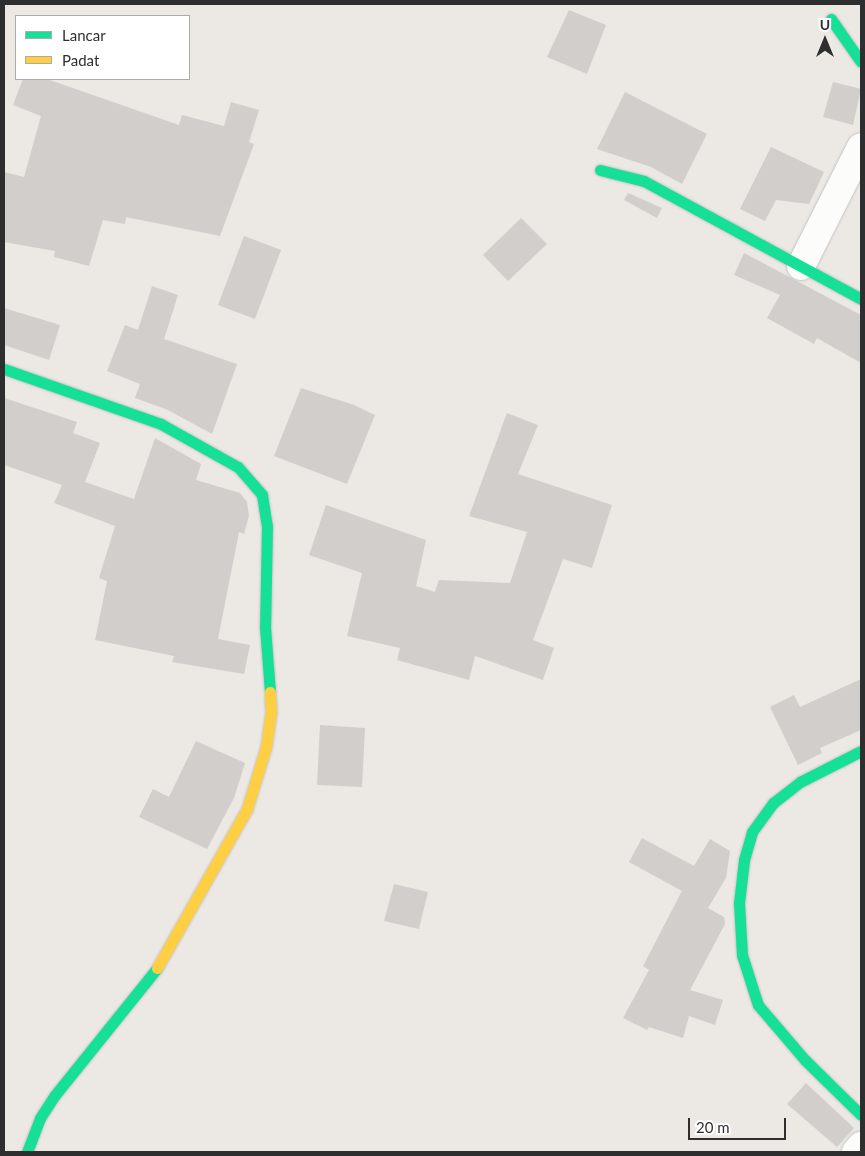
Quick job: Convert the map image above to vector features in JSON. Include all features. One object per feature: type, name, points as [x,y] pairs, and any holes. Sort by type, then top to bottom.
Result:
[{"type":"street","points":[[831,19],[842,39],[861,62]]},
{"type":"street","points":[[801,266],[861,147]]},
{"type":"street","points":[[600,170],[644,181],[861,299]]},
{"type":"street","points":[[4,368],[161,424],[238,467],[262,495],[267,527],[265,627],[270,713],[266,747],[247,810],[152,977],[55,1095],[40,1118],[27,1152]]},
{"type":"street","points":[[861,751],[800,782],[773,803],[752,832],[744,860],[739,903],[742,955],[758,1005],[805,1060],[861,1115]]},
{"type":"street","points":[[856,1152],[861,1146]]},
{"type":"building","points":[[569,10],[606,25],[587,74],[547,57]]},
{"type":"building","points":[[23,80],[50,80],[179,125],[182,115],[224,126],[231,102],[259,110],[249,142],[254,144],[220,236],[126,217],[125,224],[103,220],[89,266],[54,257],[55,251],[4,242],[4,172],[24,177],[41,116],[13,105]]},
{"type":"building","points":[[833,82],[861,89],[853,125],[823,117]]},
{"type":"building","points":[[625,92],[707,134],[682,184],[651,167],[597,149]]},
{"type":"building","points":[[771,147],[824,172],[809,204],[776,200],[765,221],[740,209]]},
{"type":"building","points":[[628,193],[662,208],[657,218],[624,200]]},
{"type":"building","points":[[521,218],[547,244],[508,281],[483,255]]},
{"type":"building","points":[[244,236],[281,250],[255,319],[218,305]]},
{"type":"building","points":[[744,253],[861,315],[861,363],[817,338],[814,344],[767,318],[780,295],[734,275]]},
{"type":"building","points":[[152,286],[178,295],[164,339],[237,364],[212,434],[168,410],[135,398],[140,384],[107,371],[125,325],[138,330]]},
{"type":"building","points":[[4,308],[60,325],[49,360],[4,345]]},
{"type":"building","points":[[301,388],[354,405],[375,415],[347,484],[274,456]]},
{"type":"building","points":[[4,398],[77,422],[73,433],[100,443],[85,482],[134,499],[155,438],[201,464],[196,480],[240,493],[247,502],[249,516],[244,534],[239,532],[218,639],[250,645],[244,674],[172,662],[174,656],[95,640],[107,581],[99,578],[115,526],[54,503],[62,485],[4,465]]},
{"type":"building","points":[[507,413],[538,425],[518,474],[612,505],[592,568],[563,559],[533,640],[554,648],[543,680],[475,656],[469,680],[397,660],[400,648],[347,636],[362,573],[309,555],[326,505],[426,540],[416,586],[435,592],[439,580],[510,583],[527,532],[469,516]]},
{"type":"building","points":[[861,679],[861,730],[820,748],[822,753],[798,765],[770,707],[794,695],[800,707]]},
{"type":"building","points":[[320,725],[365,728],[362,787],[317,785]]},
{"type":"building","points":[[196,741],[245,763],[234,798],[207,849],[139,817],[153,789],[169,797]]},
{"type":"building","points":[[642,838],[694,866],[710,839],[730,851],[726,878],[708,908],[724,917],[725,924],[690,990],[723,1000],[715,1025],[689,1016],[683,1038],[649,1027],[647,1030],[623,1018],[649,970],[643,966],[682,891],[629,862]]},
{"type":"building","points":[[394,884],[428,892],[419,929],[384,921]]},
{"type":"building","points":[[806,1083],[854,1128],[837,1147],[787,1104]]},
{"type":"traffic: fast","points":[[831,19],[861,62]]},
{"type":"traffic: fast","points":[[600,170],[644,181],[861,299]]},
{"type":"traffic: fast","points":[[4,369],[161,424],[238,467],[262,495],[267,527],[265,627],[270,692]]},
{"type":"traffic: fast","points":[[861,751],[800,782],[773,803],[752,832],[744,860],[739,903],[742,955],[758,1005],[805,1060],[861,1115]]},
{"type":"traffic: fast","points":[[27,1152],[40,1118],[55,1095],[157,968]]},
{"type":"traffic: slow","points":[[157,968],[247,809],[266,747],[271,713],[270,692]]}]
